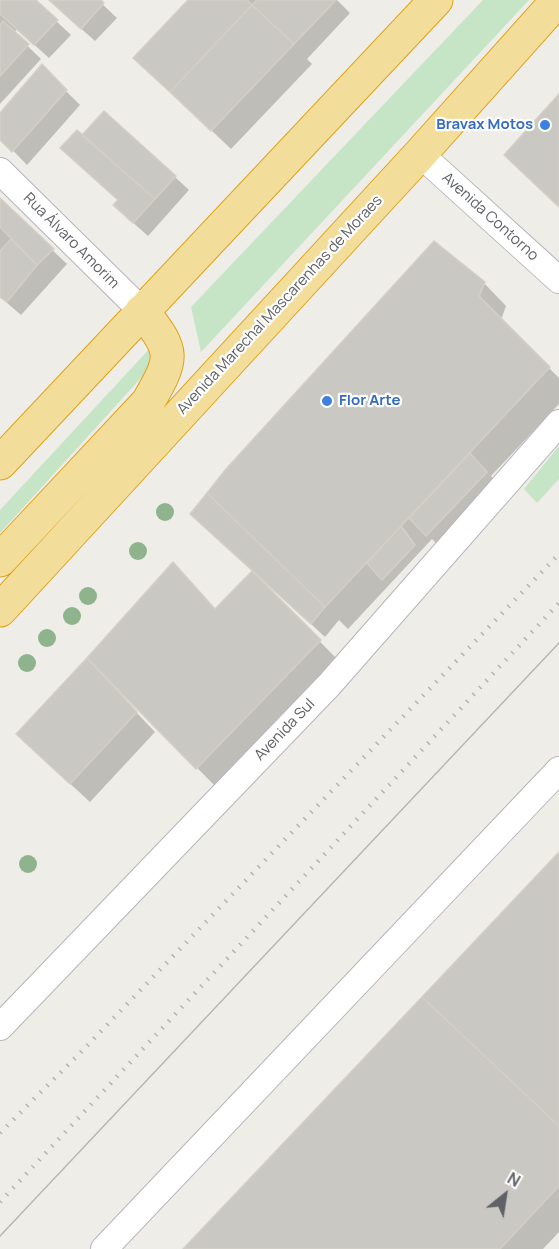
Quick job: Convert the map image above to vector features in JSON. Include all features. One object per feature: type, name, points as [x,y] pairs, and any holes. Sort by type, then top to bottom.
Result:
[{"type":"highway","points":[[0,463],[436,0]]},
{"type":"highway","name":"Avenida Marechal Mascarenhas de Moraes","points":[[0,610],[420,154],[558,0]]},
{"type":"highway","points":[[0,560],[148,402],[164,375],[167,357],[165,340],[142,312]]},
{"type":"street","name":"Avenida Contorno","points":[[420,154],[559,280]]},
{"type":"street","name":"Rua Álvaro Amorim","points":[[0,171],[142,312]]},
{"type":"street","name":"Avenida Sul","points":[[0,1027],[329,685],[559,423]]},
{"type":"street","points":[[104,1249],[559,770]]},
{"type":"green space","points":[[483,0],[529,0],[201,352],[191,307]]},
{"type":"green space","points":[[153,345],[151,367],[0,533],[0,510]]},
{"type":"green space","points":[[559,446],[559,479],[537,503],[524,489]]},
{"type":"building","points":[[0,0],[36,0],[58,20],[34,45],[0,14]]},
{"type":"building","points":[[49,0],[101,0],[104,3],[81,29]]},
{"type":"building","points":[[188,0],[247,0],[252,5],[170,92],[133,58]]},
{"type":"building","points":[[257,0],[336,0],[294,44],[252,5]]},
{"type":"building","points":[[252,5],[294,44],[211,131],[170,92]]},
{"type":"building","points":[[3,21],[29,44],[0,76],[0,25]]},
{"type":"building","points":[[42,64],[67,90],[12,152],[0,140],[0,113]]},
{"type":"building","name":"Bravax Motos","points":[[559,94],[559,207],[504,155]]},
{"type":"building","points":[[104,111],[176,176],[155,199],[82,135]]},
{"type":"building","points":[[77,130],[155,199],[133,223],[113,205],[118,200],[60,148]]},
{"type":"building","points":[[0,198],[54,249],[37,265],[0,227]]},
{"type":"building","points":[[11,239],[37,265],[7,302],[0,297],[0,251]]},
{"type":"building","name":"Flor Arte","points":[[434,241],[485,282],[479,296],[550,367],[325,607],[207,493],[226,469]]},
{"type":"building","points":[[470,453],[487,472],[426,536],[409,518]]},
{"type":"building","points":[[207,493],[325,607],[311,624],[190,514]]},
{"type":"building","points":[[401,526],[415,545],[382,580],[367,563]]},
{"type":"building","points":[[173,562],[215,609],[252,571],[321,640],[196,769],[87,658]]},
{"type":"building","points":[[87,658],[137,712],[70,784],[16,734]]},
{"type":"building","points":[[559,852],[559,1126],[422,997]]},
{"type":"building","points":[[422,997],[559,1126],[559,1186],[500,1249],[183,1249]]},
{"type":"tram line","points":[[0,1236],[559,643]]},
{"type":"railway","points":[[0,1133],[83,1050],[559,554]]},
{"type":"railway","points":[[0,1202],[559,603]]},
{"type":"place","name":"Bravax Motos","points":[[545,125]]},
{"type":"place","name":"Flor Arte","points":[[327,401]]}]
